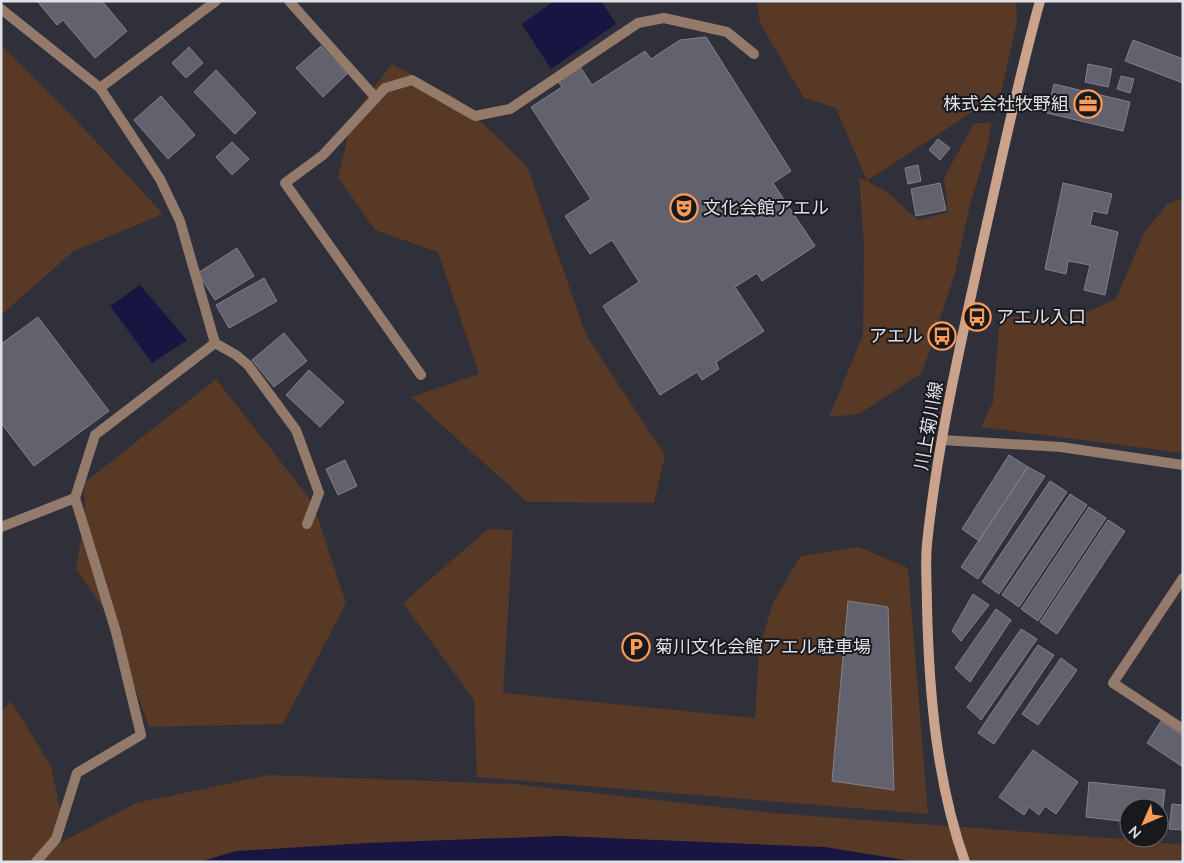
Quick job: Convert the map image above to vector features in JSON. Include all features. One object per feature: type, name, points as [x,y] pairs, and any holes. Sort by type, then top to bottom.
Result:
[{"type":"main road","name":"川上菊川線","points":[[966,862],[951,814],[936,737],[928,636],[926,546],[942,440],[974,285],[1024,58],[1040,1]]},
{"type":"street","points":[[100,88],[216,1]]},
{"type":"street","points":[[289,1],[376,98]]},
{"type":"street","points":[[1,9],[100,88],[160,180],[180,221],[215,343],[236,355],[248,365],[296,430],[319,494],[307,524]]},
{"type":"street","points":[[421,375],[285,183],[323,155],[385,88],[412,80],[475,116],[510,109],[638,23],[664,18],[726,32],[754,54]]},
{"type":"street","points":[[36,862],[56,839],[77,773],[141,735],[116,632],[75,498],[94,435],[215,343]]},
{"type":"street","points":[[942,440],[1061,447],[1183,465]]},
{"type":"street","points":[[1,527],[75,498]]},
{"type":"street","points":[[1183,578],[1113,683],[1183,729]]},
{"type":"shaded area","points":[[554,1],[601,1],[616,24],[551,69],[522,24]]},
{"type":"shaded area","points":[[757,1],[1016,1],[1017,21],[1001,93],[867,181],[836,108],[804,98],[760,23]]},
{"type":"shaded area","points":[[1,45],[78,122],[163,214],[74,251],[1,315]]},
{"type":"shaded area","points":[[392,64],[456,98],[527,166],[586,335],[665,455],[654,503],[527,502],[411,397],[479,374],[438,252],[375,230],[338,177],[353,115]]},
{"type":"shaded area","points":[[974,123],[991,123],[989,141],[970,205],[955,274],[922,373],[859,414],[829,417],[863,335],[864,244],[859,178],[887,192],[918,220],[948,212],[944,178]]},
{"type":"shaded area","points":[[1183,198],[1183,453],[981,427],[993,402],[1000,317],[1079,316],[1116,299],[1144,233],[1167,204]]},
{"type":"shaded area","points":[[140,285],[187,340],[152,363],[110,306]]},
{"type":"shaded area","points":[[216,379],[313,503],[346,603],[283,724],[149,727],[111,619],[76,569],[85,516],[84,483]]},
{"type":"shaded area","points":[[488,529],[513,530],[503,693],[755,718],[759,650],[773,602],[801,556],[859,547],[908,568],[928,814],[477,777],[474,700],[403,603]]},
{"type":"shaded area","points":[[11,701],[51,766],[63,822],[43,852],[136,803],[269,775],[513,784],[772,813],[1119,839],[1119,848],[1169,848],[1169,844],[1183,845],[1183,862],[1,862],[1,712]]},
{"type":"shaded area","points":[[560,836],[825,847],[917,862],[199,862],[236,851],[367,843]]},
{"type":"building","points":[[37,1],[102,1],[127,31],[95,58],[63,20],[57,25]]},
{"type":"building","name":"文化会館アエル","points":[[706,37],[791,171],[773,183],[815,246],[762,281],[757,273],[735,287],[764,331],[716,362],[719,369],[702,380],[697,372],[660,395],[603,306],[639,282],[612,240],[590,254],[565,216],[591,199],[531,107],[562,87],[557,80],[579,65],[592,85],[645,51],[651,59],[680,40]]},
{"type":"building","points":[[1133,40],[1183,59],[1183,83],[1125,61]]},
{"type":"building","points":[[321,46],[347,74],[323,97],[296,68]]},
{"type":"building","points":[[189,47],[203,63],[186,78],[172,63]]},
{"type":"building","points":[[1088,64],[1112,69],[1108,87],[1085,82]]},
{"type":"building","points":[[216,70],[256,113],[235,134],[194,92]]},
{"type":"building","points":[[1121,76],[1134,79],[1130,93],[1117,89]]},
{"type":"building","points":[[1054,84],[1130,102],[1123,131],[1047,113]]},
{"type":"building","points":[[161,96],[195,135],[168,159],[134,120]]},
{"type":"building","points":[[938,139],[950,148],[940,160],[929,150]]},
{"type":"building","points":[[232,142],[249,159],[232,175],[216,157]]},
{"type":"building","points":[[918,165],[921,181],[908,184],[905,168]]},
{"type":"building","points":[[940,183],[946,210],[916,216],[911,189]]},
{"type":"building","points":[[1063,183],[1112,194],[1107,214],[1093,211],[1090,225],[1118,232],[1105,295],[1084,290],[1090,265],[1068,261],[1066,274],[1045,269]]},
{"type":"building","points":[[237,248],[254,276],[215,300],[198,273]]},
{"type":"building","points":[[264,278],[277,301],[229,328],[216,305]]},
{"type":"building","points":[[38,317],[109,411],[34,466],[1,423],[1,344]]},
{"type":"building","points":[[284,333],[307,361],[274,387],[252,360]]},
{"type":"building","points":[[309,370],[344,402],[320,427],[286,395]]},
{"type":"building","points":[[1009,455],[1028,467],[979,541],[962,529]]},
{"type":"building","points":[[345,460],[357,486],[338,495],[326,469]]},
{"type":"building","points":[[1028,467],[1045,476],[978,579],[961,567]]},
{"type":"building","points":[[1050,481],[1067,492],[999,594],[982,582]]},
{"type":"building","points":[[1070,494],[1087,505],[1019,607],[1002,595]]},
{"type":"building","points":[[1089,507],[1106,518],[1038,621],[1021,609]]},
{"type":"building","points":[[1108,520],[1125,531],[1057,634],[1040,622]]},
{"type":"building","points":[[973,594],[989,605],[961,641],[952,631]]},
{"type":"building","points":[[848,601],[888,607],[894,790],[832,781]]},
{"type":"building","points":[[996,609],[1011,620],[970,682],[955,668]]},
{"type":"building","points":[[1021,629],[1037,639],[981,720],[967,707]]},
{"type":"building","points":[[1038,645],[1054,655],[994,744],[978,733]]},
{"type":"building","points":[[1061,658],[1077,670],[1038,725],[1022,714]]},
{"type":"building","points":[[1161,721],[1183,736],[1183,767],[1147,743]]},
{"type":"building","points":[[1033,750],[1078,782],[1056,814],[1045,806],[1039,815],[1029,807],[1024,815],[999,797]]},
{"type":"building","points":[[1089,782],[1165,790],[1164,798],[1119,798],[1119,821],[1086,817]]},
{"type":"building","points":[[1172,804],[1183,805],[1183,830],[1169,829]]},
{"type":"place","name":"株式会社牧野組","points":[[1088,104]]},
{"type":"place","name":"文化会館アエル","points":[[684,208]]},
{"type":"place","name":"アエル入口","points":[[977,317]]},
{"type":"place","name":"アエル","points":[[942,336]]},
{"type":"place","name":"菊川文化会館アエル駐車場","points":[[636,647]]}]
